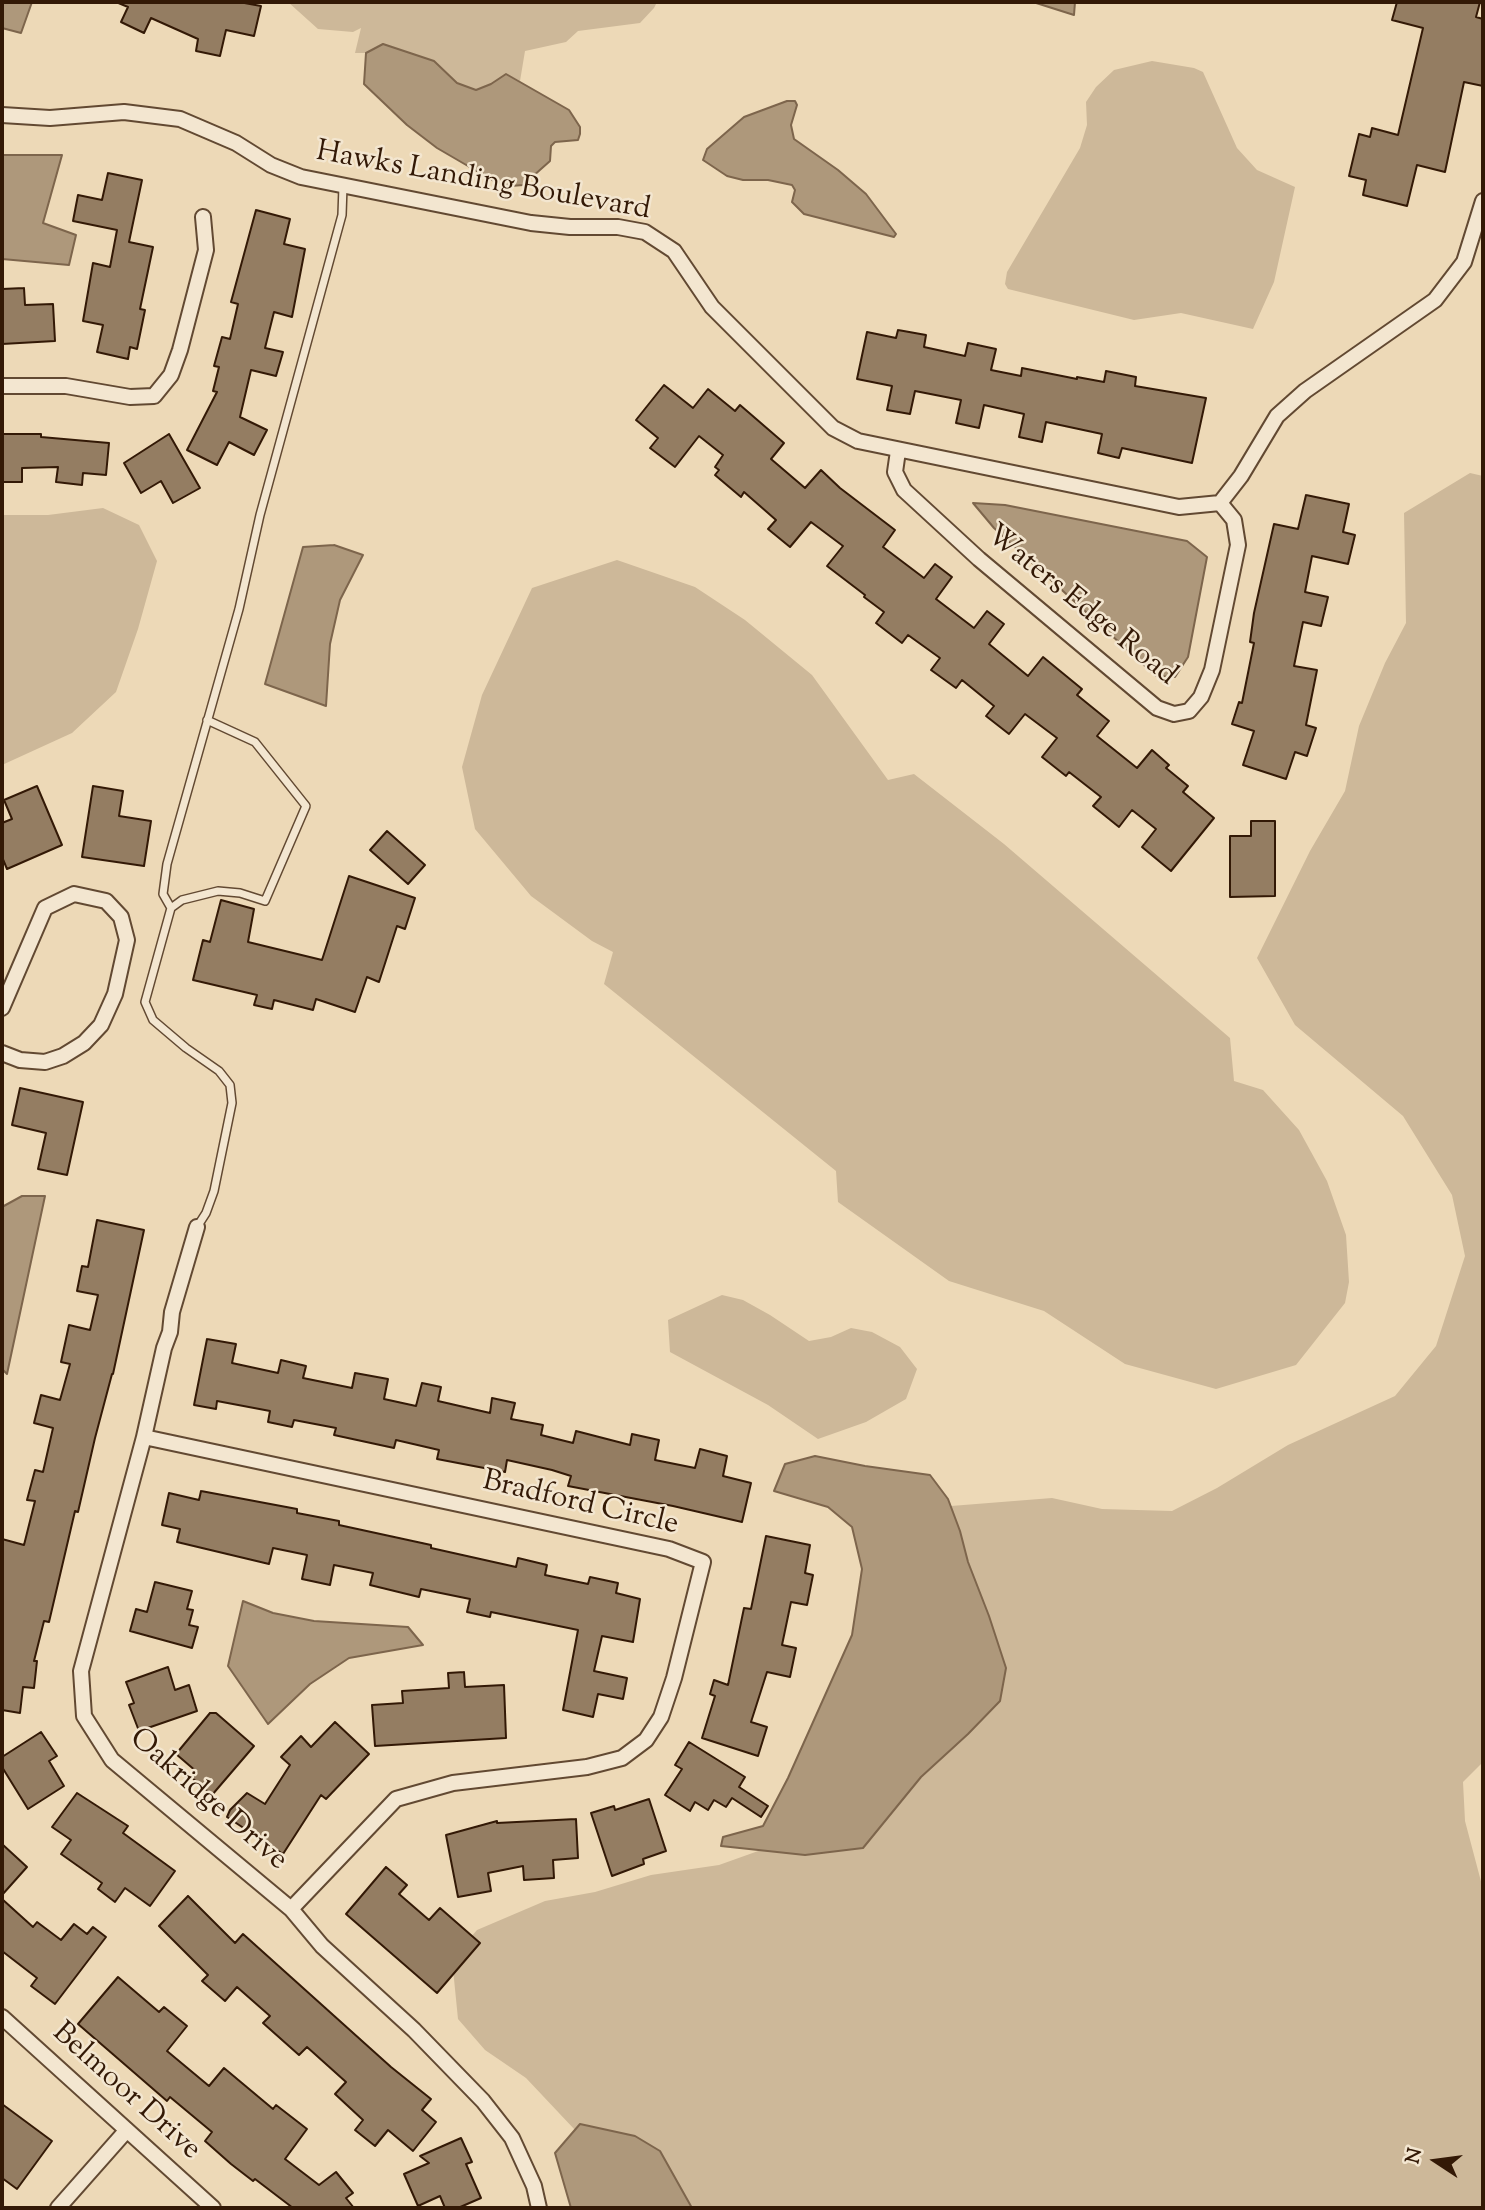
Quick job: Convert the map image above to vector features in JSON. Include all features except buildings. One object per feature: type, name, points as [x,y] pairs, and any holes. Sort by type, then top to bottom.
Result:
[{"type":"street","name":"Hawks Landing Boulevard","points":[[2,115],[50,118],[124,112],[180,119],[236,143],[271,165],[301,177],[531,223],[570,228],[618,227],[645,232],[674,251],[712,307],[833,428],[858,441],[1179,507],[1220,503]]},
{"type":"street","points":[[1220,503],[1241,476],[1277,416],[1305,391],[1435,300],[1464,262],[1483,201]]},
{"type":"street","points":[[2,386],[66,386],[130,397],[154,396],[171,375],[180,350],[206,250],[203,217]]},
{"type":"street","name":"Waters Edge Road","points":[[898,451],[895,472],[904,490],[979,559],[1146,699],[1157,708],[1172,713],[1189,711],[1201,697],[1212,670],[1238,545],[1234,520],[1220,503]]},
{"type":"street","points":[[2,1008],[45,908],[74,894],[106,901],[121,917],[127,940],[115,994],[102,1025],[84,1043],[63,1056],[45,1062],[20,1060],[2,1053]]},
{"type":"street","name":"Oakridge Drive","points":[[197,1227],[172,1312],[170,1332],[144,1437],[80,1671],[84,1716],[112,1760],[291,1909],[322,1946],[414,2030],[483,2101],[512,2138],[534,2186],[539,2208]]},
{"type":"street","name":"Bradford Circle","points":[[144,1437],[669,1549],[703,1562],[674,1678],[661,1717],[646,1740],[622,1758],[587,1768],[453,1783],[396,1798],[291,1909]]},
{"type":"street","name":"Belmoor Drive","points":[[2,2017],[213,2208]]},
{"type":"street","points":[[58,2208],[126,2131]]},
{"type":"lane","points":[[172,908],[163,894],[167,864],[239,609],[260,515],[342,215],[343,185]]},
{"type":"lane","points":[[197,1227],[206,1213],[214,1191],[232,1103],[230,1085],[219,1071],[153,1020],[145,1002],[172,908],[182,900],[218,891],[240,892],[265,901],[306,806],[255,742],[207,720]]},
{"type":"shaded area","points":[[2,2],[32,2],[21,33],[2,28]]},
{"type":"shaded area","points":[[288,2],[657,2],[640,23],[578,31],[566,42],[525,51],[520,81],[506,74],[476,90],[457,83],[434,61],[384,44],[366,53],[355,53],[361,28],[353,32],[318,29]]},
{"type":"shaded area","points":[[1033,2],[1075,2],[1074,15]]},
{"type":"shaded area","points":[[383,44],[434,61],[457,83],[476,90],[506,74],[569,110],[580,127],[578,140],[555,142],[551,146],[550,161],[523,185],[511,186],[492,180],[437,148],[407,125],[364,84],[366,53]]},
{"type":"shaded area","points":[[1152,61],[1203,72],[1237,148],[1257,170],[1295,187],[1274,282],[1253,329],[1181,313],[1134,320],[1008,289],[1005,284],[1007,272],[1080,148],[1087,125],[1086,102],[1096,87],[1114,70]]},
{"type":"shaded area","points":[[787,101],[795,101],[797,105],[791,125],[794,139],[866,194],[896,234],[894,237],[804,214],[792,202],[795,190],[792,185],[727,176],[703,160],[707,149],[744,117]]},
{"type":"shaded area","points":[[2,155],[62,155],[43,223],[76,235],[69,265],[2,259]]},
{"type":"shaded area","points":[[1470,473],[1483,476],[1483,1762],[1463,1782],[1465,1821],[1483,1889],[1483,2208],[692,2208],[680,2190],[581,2124],[575,2130],[526,2078],[485,2050],[458,2019],[452,1959],[477,1930],[545,1901],[595,1892],[651,1875],[719,1865],[761,1850],[805,1855],[863,1848],[921,1777],[1000,1701],[1006,1668],[951,1506],[1052,1498],[1102,1509],[1172,1511],[1217,1488],[1288,1445],[1395,1396],[1436,1346],[1465,1256],[1452,1195],[1403,1116],[1295,1025],[1257,958],[1310,851],[1345,791],[1359,726],[1385,663],[1406,623],[1404,513]]},
{"type":"shaded area","points":[[973,503],[1005,505],[1187,541],[1207,557],[1188,657],[1175,677],[1156,676],[994,528]]},
{"type":"shaded area","points":[[103,508],[139,525],[157,561],[138,629],[116,692],[72,733],[2,765],[2,515],[48,515]]},
{"type":"shaded area","points":[[334,545],[363,555],[340,600],[330,644],[326,706],[265,684],[303,547]]},
{"type":"shaded area","points":[[617,560],[695,587],[745,620],[812,675],[888,780],[914,774],[1004,844],[1230,1038],[1234,1081],[1263,1090],[1299,1130],[1327,1181],[1346,1235],[1349,1282],[1345,1303],[1296,1365],[1216,1389],[1125,1364],[1044,1311],[949,1281],[838,1202],[836,1171],[604,984],[613,952],[592,941],[531,896],[475,829],[462,767],[482,695],[532,588]]},
{"type":"shaded area","points":[[22,1196],[45,1196],[7,1374],[2,1369],[2,1207]]},
{"type":"shaded area","points":[[722,1295],[743,1300],[809,1341],[831,1337],[851,1328],[872,1332],[900,1347],[917,1369],[906,1399],[866,1422],[818,1439],[768,1405],[670,1352],[668,1320]]},
{"type":"shaded area","points":[[815,1456],[930,1475],[948,1499],[1006,1668],[1000,1701],[921,1777],[863,1848],[805,1855],[721,1846],[723,1837],[763,1826],[788,1778],[852,1635],[862,1569],[852,1527],[828,1507],[774,1491],[785,1464]]},
{"type":"shaded area","points":[[243,1601],[273,1613],[314,1621],[408,1627],[423,1645],[349,1658],[310,1684],[268,1724],[228,1666]]},
{"type":"shaded area","points":[[580,2124],[635,2136],[660,2151],[692,2208],[571,2208],[555,2153]]}]
